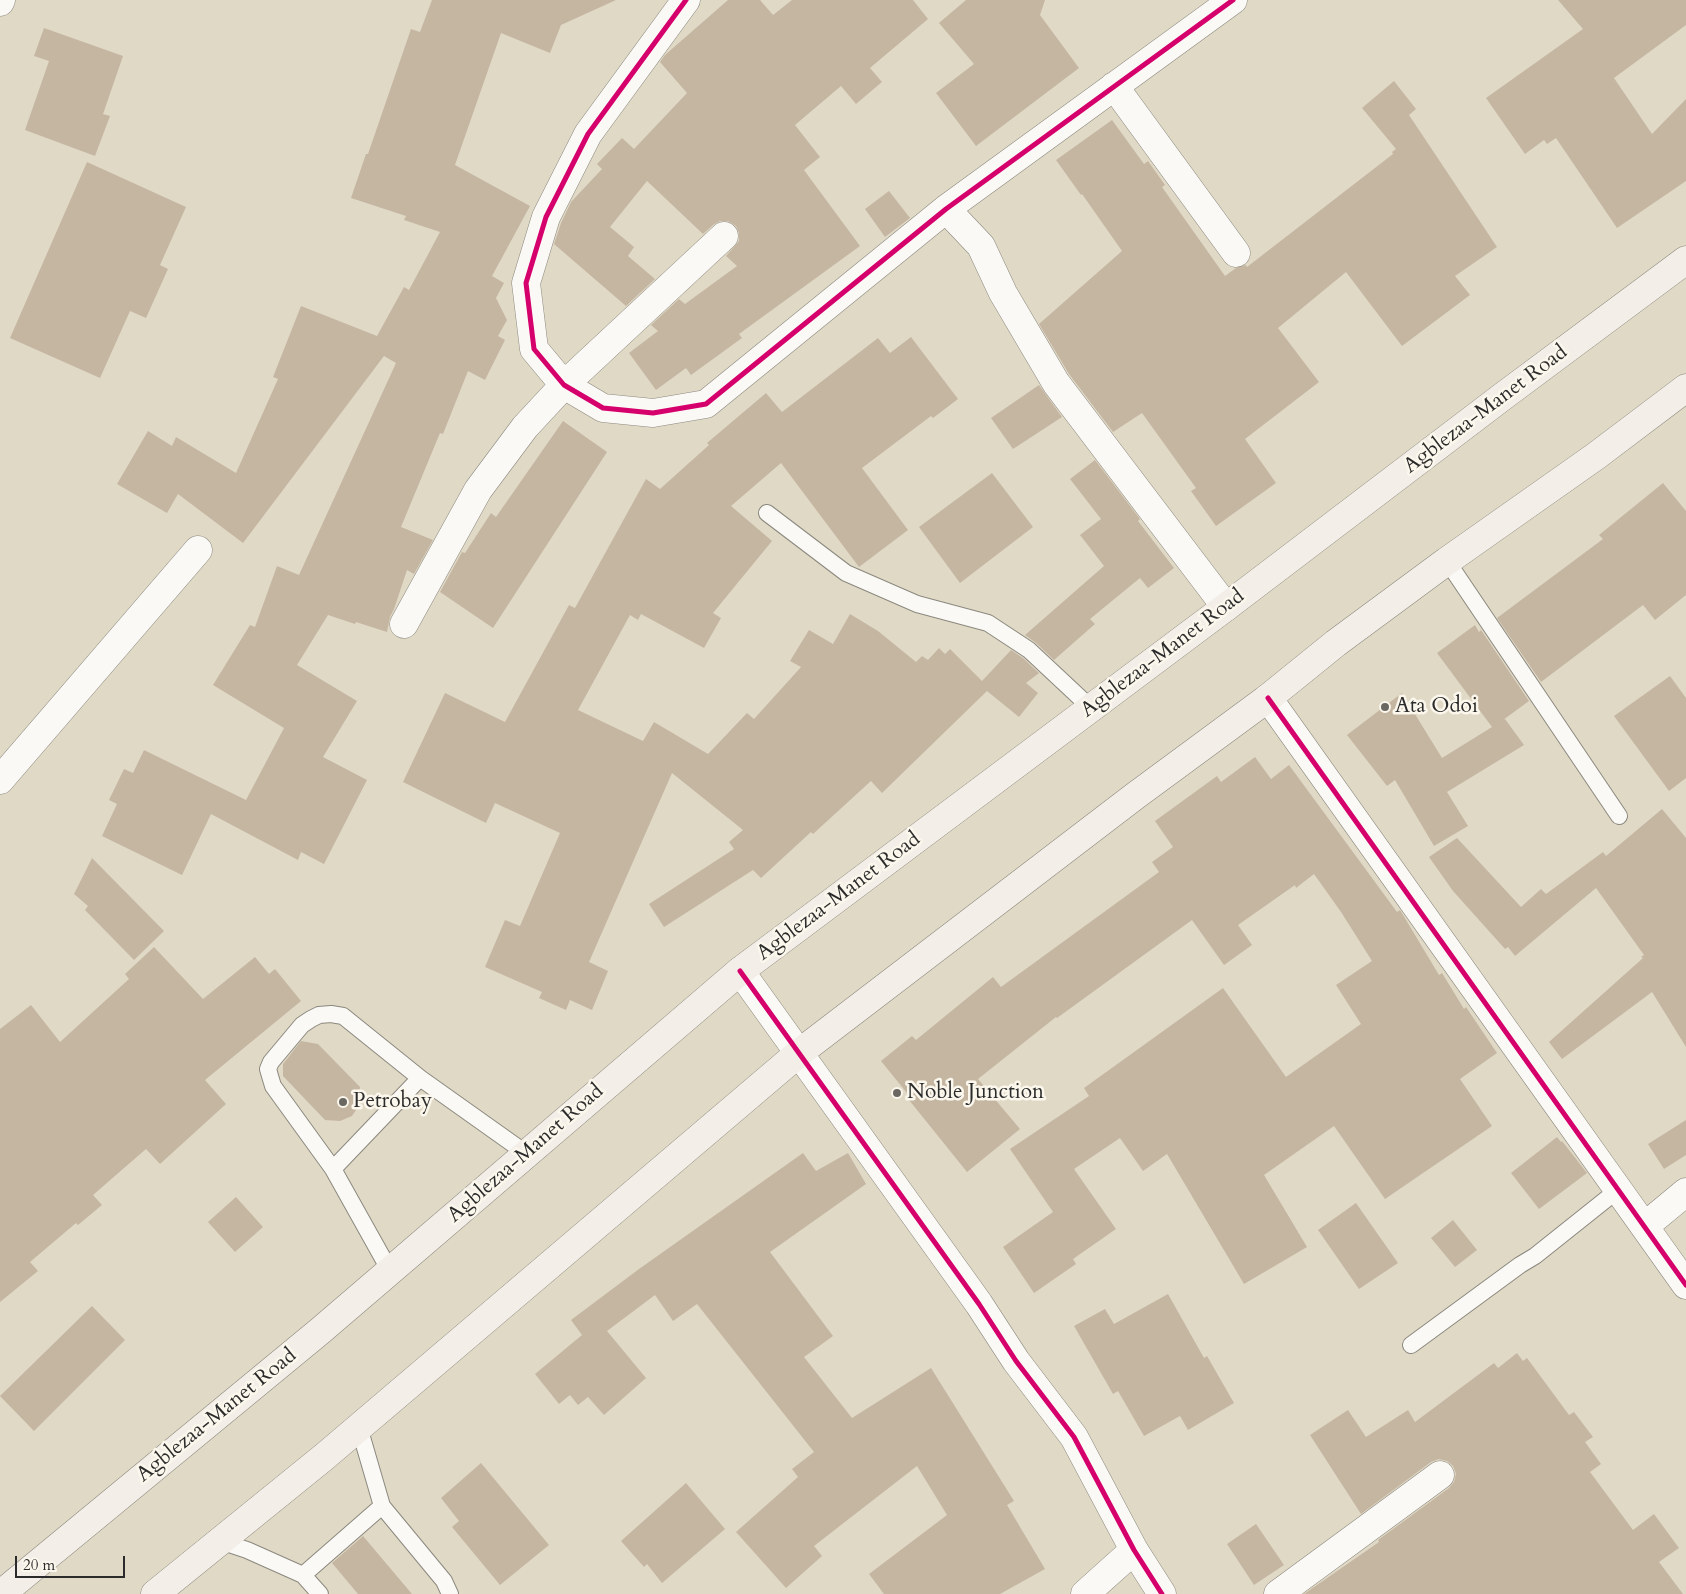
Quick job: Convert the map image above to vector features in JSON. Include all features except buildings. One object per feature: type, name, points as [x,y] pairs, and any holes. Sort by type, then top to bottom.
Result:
[{"type":"main road","name":"Agblezaa-Manet Road","points":[[1,1594],[312,1337],[740,971],[1686,260]]},
{"type":"main road","points":[[155,1594],[359,1427],[798,1052],[1135,796],[1268,698],[1336,643],[1447,561],[1682,398]]},
{"type":"street","points":[[686,0],[588,134],[546,217],[526,283],[534,350],[564,385],[604,408],[653,413],[706,404],[946,209],[1232,0]]},
{"type":"street","points":[[1114,86],[1236,253]]},
{"type":"street","points":[[946,209],[980,246],[1003,293],[1056,383],[1226,607]]},
{"type":"street","points":[[404,624],[478,490],[526,427],[564,385],[724,236]]},
{"type":"street","points":[[0,780],[198,550]]},
{"type":"street","points":[[1268,698],[1686,1285]]},
{"type":"street","points":[[740,971],[979,1304],[1016,1361],[1074,1437],[1134,1550],[1162,1594]]},
{"type":"street","points":[[1645,1226],[1686,1192]]},
{"type":"street","points":[[1278,1594],[1440,1475]]},
{"type":"street","points":[[1086,1594],[1134,1550]]},
{"type":"lane","points":[[767,514],[846,573],[917,604],[988,623],[1029,650],[1091,708]]},
{"type":"lane","points":[[1447,561],[1619,816]]},
{"type":"lane","points":[[390,1271],[333,1169],[273,1086],[268,1069],[271,1062],[302,1025],[319,1015],[343,1016],[420,1078],[527,1154]]},
{"type":"lane","points":[[333,1169],[420,1078]]},
{"type":"lane","points":[[1411,1345],[1535,1256],[1619,1189]]},
{"type":"lane","points":[[359,1427],[382,1506],[444,1581],[450,1594]]},
{"type":"lane","points":[[302,1576],[382,1506]]},
{"type":"lane","points":[[220,1541],[247,1550],[302,1576],[320,1594]]},
{"type":"cycle path","points":[[686,0],[588,134],[546,217],[526,283],[534,349],[564,385],[603,408],[653,413],[706,404],[946,209],[1233,0]]},
{"type":"cycle path","points":[[1268,698],[1686,1285]]},
{"type":"cycle path","points":[[740,971],[979,1304],[1016,1361],[1074,1437],[1134,1550],[1162,1594]]},
{"type":"place","name":"Ata Odoi","points":[[1385,707]]},
{"type":"place","name":"Noble Junction","points":[[897,1093]]},
{"type":"place","name":"Petrobay","points":[[343,1102]]}]
